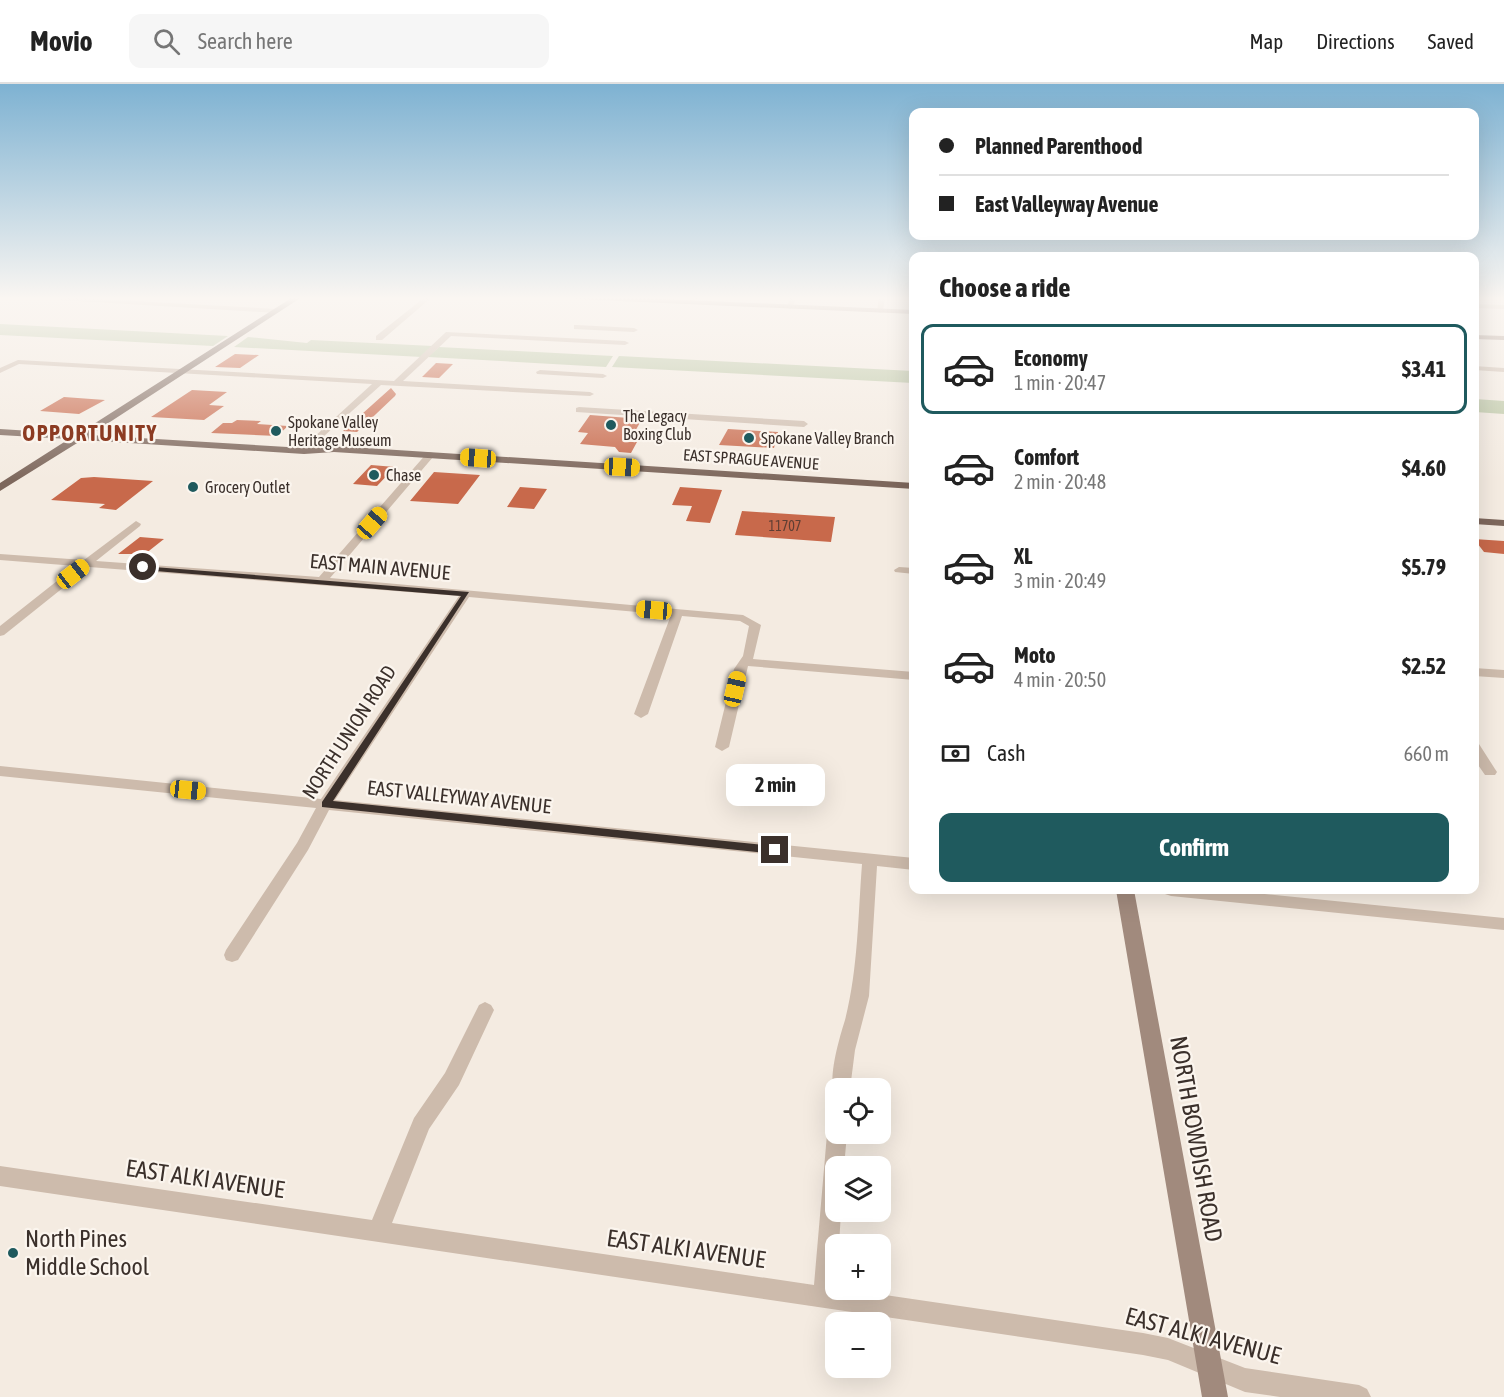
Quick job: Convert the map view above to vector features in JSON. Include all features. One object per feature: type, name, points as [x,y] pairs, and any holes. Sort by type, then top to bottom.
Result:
[{"type":"main road","points":[[0,498],[170,377],[184,372],[205,358]]},
{"type":"main road","points":[[102,430],[181,378],[184,372]]},
{"type":"main road","name":"EAST SPRAGUE AVENUE","points":[[0,424],[90,434],[304,451],[334,449],[909,486]]},
{"type":"main road","name":"EAST SPRAGUE AVENUE","points":[[0,432],[78,437],[102,430],[313,443],[334,449]]},
{"type":"main road","points":[[0,488],[78,437]]},
{"type":"main road","points":[[1479,521],[1504,523]]},
{"type":"street","points":[[396,383],[423,358]]},
{"type":"street","points":[[0,371],[18,362],[590,394]]},
{"type":"street","points":[[1479,368],[1504,370]]},
{"type":"street","points":[[540,372],[603,376]]},
{"type":"street","points":[[304,451],[379,382]]},
{"type":"street","points":[[579,410],[804,424]]},
{"type":"street","points":[[322,581],[430,455]]},
{"type":"street","points":[[0,632],[136,524]]},
{"type":"street","name":"EAST MAIN AVENUE","points":[[0,557],[322,581],[742,618],[755,625],[746,662]]},
{"type":"street","points":[[899,570],[909,571]]},
{"type":"street","name":"NORTH UNION ROAD","points":[[232,955],[303,846],[325,804],[466,594]]},
{"type":"street","points":[[642,714],[678,612]]},
{"type":"street","points":[[722,747],[740,669],[746,662],[909,676]]},
{"type":"street","points":[[1479,672],[1504,674]]},
{"type":"street","points":[[1479,755],[1490,772]]},
{"type":"street","name":"EAST VALLEYWAY AVENUE","points":[[0,771],[909,863]]},
{"type":"street","points":[[842,1078],[846,1050],[860,996],[870,859]]},
{"type":"street","name":"NORTH BOWDISH ROAD","points":[[1126,894],[1215,1397]]},
{"type":"street","points":[[1211,894],[1504,924]]},
{"type":"street","points":[[378,1231],[421,1124],[452,1079],[484,1010]]},
{"type":"street","points":[[824,1296],[836,1144]]},
{"type":"street","name":"EAST ALKI AVENUE","points":[[0,1176],[1143,1344],[1168,1349],[1209,1368],[1245,1380],[1359,1397]]},
{"type":"green space","points":[[451,358],[612,358],[606,367]]},
{"type":"green space","points":[[618,358],[664,358],[909,371],[909,383],[612,367]]},
{"type":"green space","points":[[1479,399],[1504,401],[1504,414],[1479,412]]},
{"type":"building","points":[[228,358],[254,358],[240,368],[215,367]]},
{"type":"building","points":[[436,363],[453,364],[439,378],[422,377]]},
{"type":"building","points":[[391,388],[395,396],[357,432],[343,431]]},
{"type":"building","points":[[192,390],[227,392],[209,405],[224,406],[204,420],[151,417]]},
{"type":"building","points":[[64,397],[105,400],[79,414],[40,411]]},
{"type":"building","points":[[590,415],[642,419],[629,442],[637,442],[631,453],[619,452],[615,447],[580,444],[588,433],[578,432]]},
{"type":"building","points":[[237,420],[261,421],[257,424],[288,426],[277,436],[211,433],[223,423],[232,423]]},
{"type":"building","name":"Spokane Valley Branch","points":[[728,429],[778,432],[774,448],[719,445]]},
{"type":"building","name":"Chase","points":[[371,465],[395,467],[377,486],[353,484]]},
{"type":"building","points":[[434,472],[480,475],[458,504],[410,501]]},
{"type":"building","points":[[81,478],[153,481],[116,510],[99,508],[105,504],[51,500]]},
{"type":"building","points":[[520,487],[547,489],[534,509],[507,507]]},
{"type":"building","points":[[680,487],[722,490],[710,523],[686,521],[692,506],[672,505]]},
{"type":"building","points":[[742,511],[835,517],[831,542],[735,535]]},
{"type":"building","points":[[140,537],[164,539],[145,554],[118,554]]},
{"type":"building","points":[[1479,539],[1504,541],[1504,554],[1484,552],[1479,546]]},
{"type":"place","name":"The Legacy Boxing Club","points":[[611,425]]},
{"type":"place","name":"Spokane Valley Heritage Museum","points":[[276,431]]},
{"type":"place","name":"Spokane Valley Branch","points":[[749,438]]},
{"type":"place","name":"Chase","points":[[374,475]]},
{"type":"place","name":"Grocery Outlet","points":[[193,487]]},
{"type":"place","name":"North Pines Middle School","points":[[13,1253]]},
{"type":"district","name":"OPPORTUNITY","points":[[90,433]]},
{"type":"route","points":[[143,567],[466,594],[325,804],[775,850]]}]
